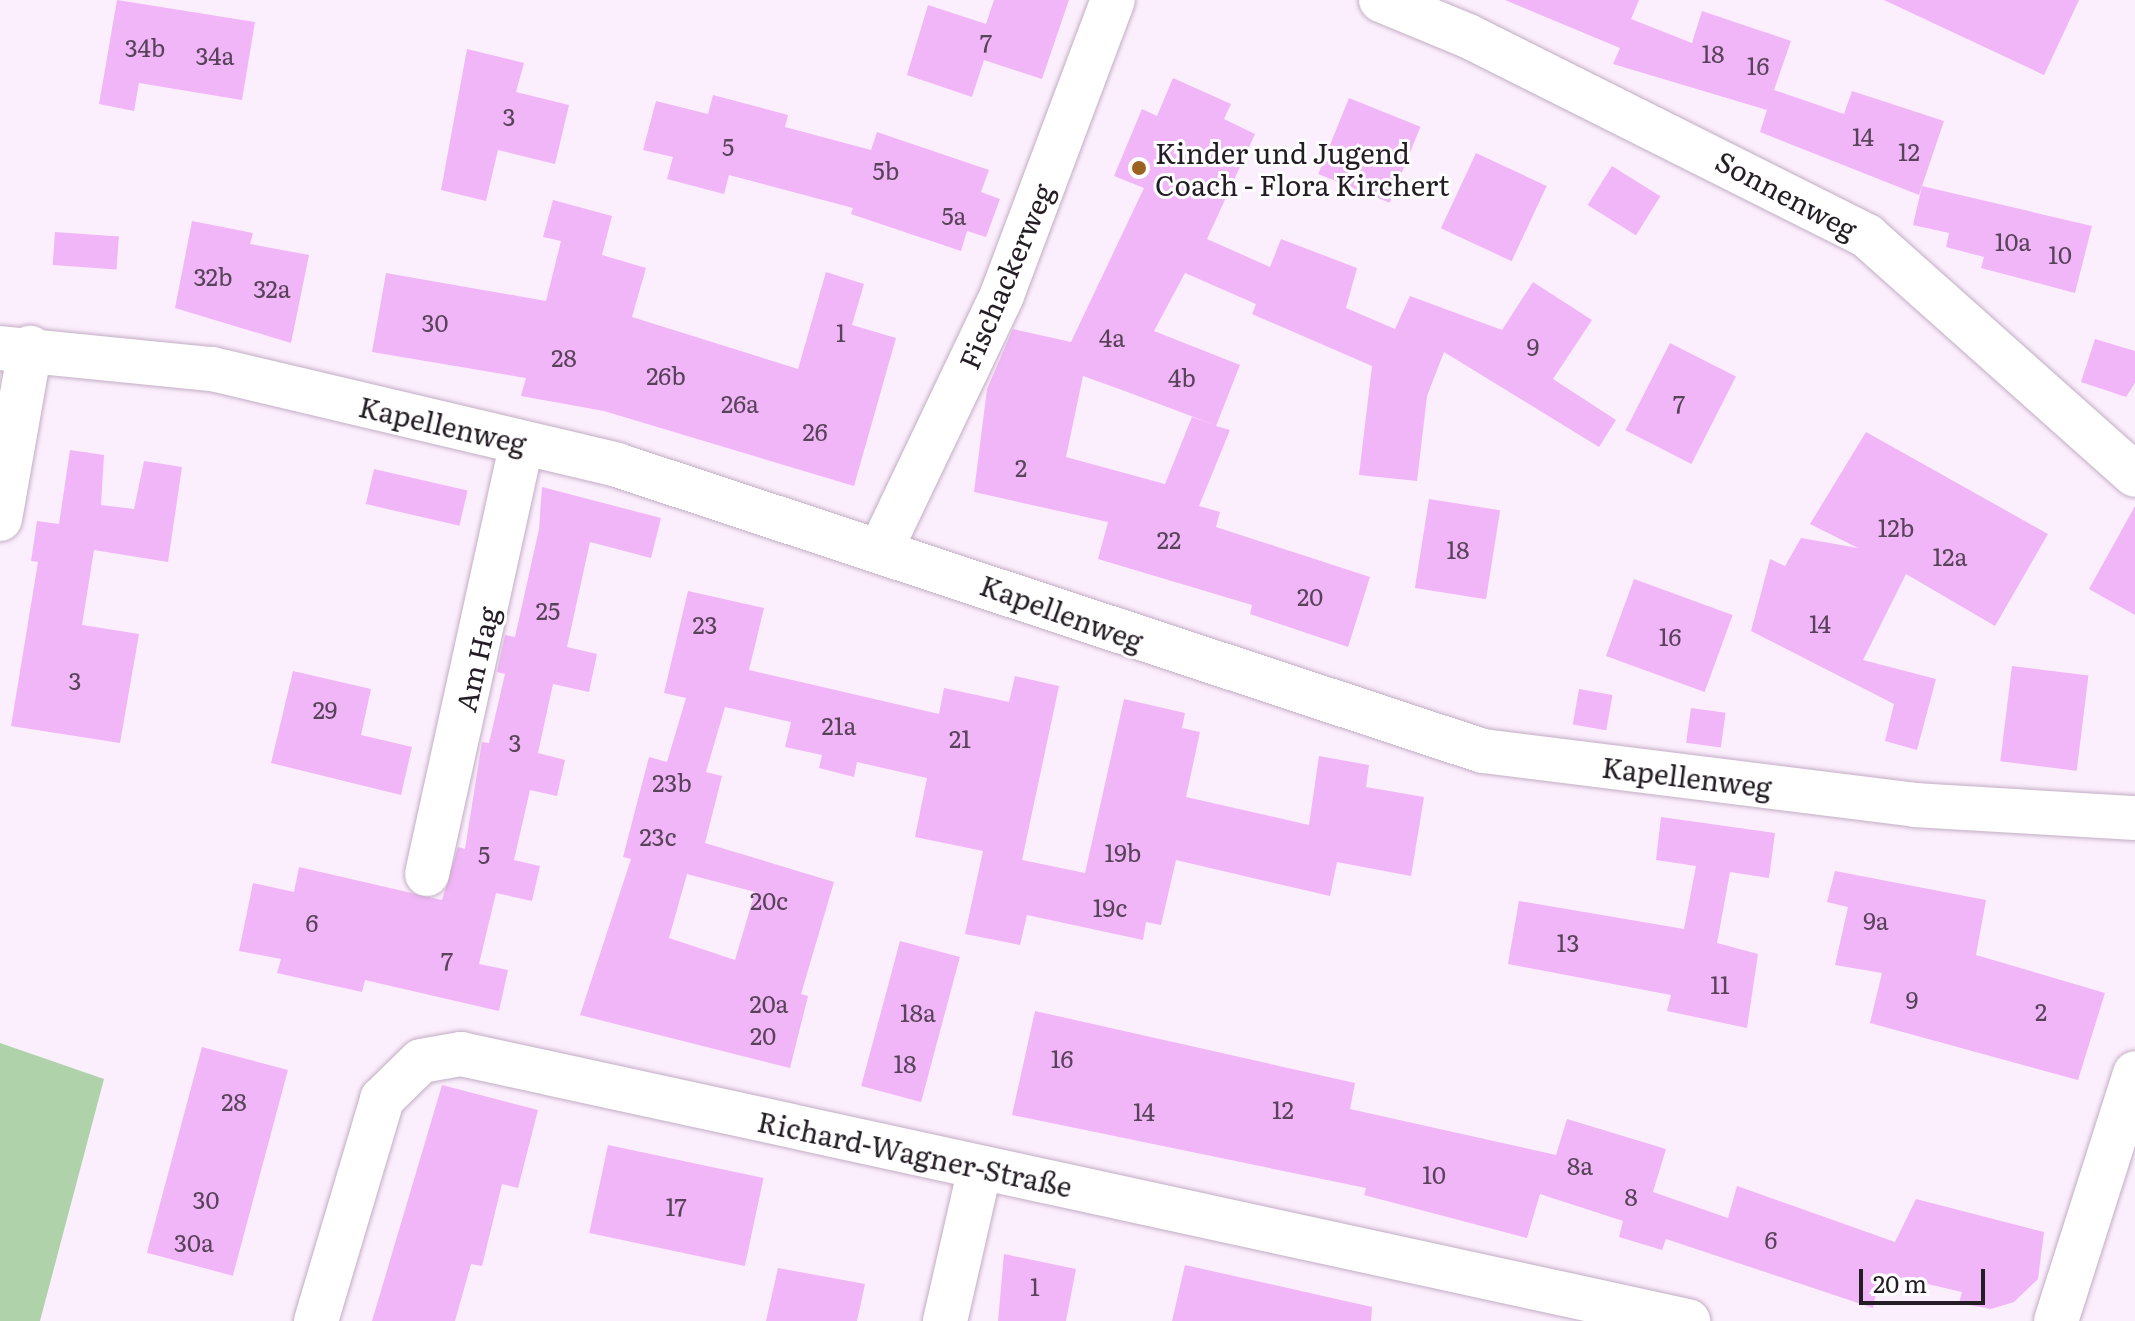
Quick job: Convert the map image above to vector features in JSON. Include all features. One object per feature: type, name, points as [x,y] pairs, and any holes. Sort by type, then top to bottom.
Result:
[{"type":"street","name":"Fischackerweg","points":[[882,547],[1002,295],[1113,0]]},
{"type":"street","name":"Sonnenweg","points":[[1381,0],[1497,50],[1867,236],[2135,475]]},
{"type":"street","name":"Kapellenweg","points":[[15,348],[212,369],[522,443],[882,547],[1161,648],[1483,751],[1915,805],[2135,818]]},
{"type":"street","points":[[0,519],[15,348]]},
{"type":"street","name":"Am Hag","points":[[427,874],[522,443]]},
{"type":"street","name":"Richard-Wagner-Straße","points":[[316,1321],[382,1099],[421,1061],[461,1054],[1688,1321]]},
{"type":"street","points":[[2056,1321],[2135,1073]]},
{"type":"street","points":[[945,1321],[980,1168]]},
{"type":"green space","points":[[0,1043],[104,1079],[40,1321],[0,1321]]},
{"type":"building","points":[[117,0],[255,22],[242,100],[139,83],[134,111],[99,104]]},
{"type":"building","points":[[994,0],[1069,0],[1042,79],[984,60],[972,97],[907,75],[928,5],[986,24]]},
{"type":"building","points":[[1505,0],[1639,0],[1631,19],[1692,43],[1702,11],[1791,41],[1774,90],[1844,114],[1852,91],[1944,121],[1919,195],[1760,132],[1767,110],[1613,64],[1620,48]]},
{"type":"building","points":[[1884,0],[2079,0],[2044,75]]},
{"type":"building","points":[[467,49],[524,63],[516,92],[569,105],[555,164],[498,150],[486,201],[441,190]]},
{"type":"building","points":[[1173,78],[1231,104],[1224,119],[1255,134],[1207,239],[1270,267],[1281,239],[1357,268],[1346,308],[1395,329],[1410,296],[1502,330],[1533,282],[1592,320],[1553,379],[1616,420],[1599,447],[1444,352],[1427,396],[1417,481],[1359,475],[1372,366],[1252,314],[1256,304],[1185,273],[1154,331],[1240,365],[1216,426],[1230,430],[1199,506],[1220,512],[1216,527],[1370,577],[1348,647],[1250,614],[1252,605],[1098,559],[1108,522],[974,492],[987,389],[1013,329],[1071,342],[1144,188],[1114,176],[1142,109],[1157,116]],"holes":[[[1083,376],[1215,425],[1192,417],[1165,484],[1066,457]]]},
{"type":"building","points":[[713,95],[788,115],[785,127],[871,150],[877,132],[989,170],[981,192],[1000,199],[986,237],[967,231],[961,251],[851,214],[853,208],[729,175],[724,194],[667,179],[673,157],[643,150],[656,101],[708,114]]},
{"type":"building","points":[[1349,98],[1420,127],[1390,203],[1318,174]]},
{"type":"building","points":[[1476,153],[1547,186],[1512,261],[1441,228]]},
{"type":"building","points":[[1612,166],[1660,196],[1636,235],[1588,205]]},
{"type":"building","points":[[1922,186],[2092,226],[2075,293],[1981,268],[1984,257],[1946,247],[1949,233],[1913,225]]},
{"type":"building","points":[[553,200],[612,216],[602,255],[646,268],[632,317],[798,369],[826,272],[864,284],[852,325],[896,338],[854,486],[604,411],[521,396],[526,378],[372,352],[386,273],[546,301],[561,241],[543,237]]},
{"type":"building","points":[[192,221],[253,233],[250,244],[309,255],[291,343],[175,308]]},
{"type":"building","points":[[55,232],[119,236],[117,269],[53,265]]},
{"type":"building","points":[[2095,339],[2135,351],[2135,383],[2126,397],[2081,382]]},
{"type":"building","points":[[1670,343],[1736,377],[1691,464],[1626,430]]},
{"type":"building","points":[[1866,432],[2048,534],[1995,626],[1906,574],[1863,660],[1936,679],[1917,750],[1885,741],[1894,704],[1751,631],[1770,559],[1785,566],[1801,538],[1858,548],[1810,524]]},
{"type":"building","points":[[70,450],[104,455],[101,505],[134,509],[144,461],[182,467],[168,562],[94,550],[82,625],[139,634],[120,743],[11,726],[38,562],[31,561],[37,521],[59,524]]},
{"type":"building","points":[[374,469],[468,491],[459,526],[366,504]]},
{"type":"building","points":[[542,487],[661,518],[651,558],[590,542],[567,647],[597,654],[589,692],[553,684],[538,753],[565,760],[557,796],[530,790],[514,860],[540,866],[532,901],[496,893],[479,964],[508,970],[499,1011],[365,980],[362,992],[277,973],[281,959],[239,951],[253,883],[294,892],[299,867],[442,900],[458,847],[465,849],[482,742],[489,743],[505,674],[497,672],[505,635],[515,637],[539,529]]},
{"type":"building","points":[[1429,499],[1500,510],[1486,599],[1415,588]]},
{"type":"building","points":[[2135,506],[2135,615],[2089,589]]},
{"type":"building","points":[[1634,579],[1733,615],[1705,692],[1606,656]]},
{"type":"building","points":[[688,591],[764,608],[749,670],[939,714],[944,688],[1009,702],[1015,676],[1059,686],[1022,860],[1085,873],[1124,699],[1185,713],[1182,728],[1200,732],[1186,797],[1309,825],[1319,756],[1369,765],[1366,787],[1424,797],[1411,876],[1337,862],[1330,896],[1176,860],[1161,925],[1146,922],[1143,940],[1027,915],[1020,945],[965,934],[983,851],[915,837],[927,778],[857,762],[854,777],[819,768],[822,755],[785,747],[791,722],[725,707],[706,772],[722,776],[705,843],[834,882],[801,994],[808,996],[790,1068],[580,1015],[631,859],[623,857],[649,757],[667,762],[686,698],[664,693]],"holes":[[[687,874],[755,892],[735,960],[669,938]]]},
{"type":"building","points":[[2012,666],[2088,675],[2077,771],[2000,761]]},
{"type":"building","points":[[293,671],[371,689],[361,735],[412,747],[401,795],[271,763]]},
{"type":"building","points":[[1579,689],[1612,695],[1606,730],[1573,724]]},
{"type":"building","points":[[1691,708],[1726,713],[1721,748],[1686,743]]},
{"type":"building","points":[[1661,817],[1775,833],[1769,878],[1730,872],[1717,943],[1758,954],[1747,1028],[1667,1011],[1671,995],[1508,964],[1519,901],[1684,929],[1696,866],[1656,860]]},
{"type":"building","points":[[1835,871],[1986,900],[1976,955],[2105,993],[2078,1080],[1870,1023],[1882,973],[1835,965],[1848,907],[1827,902]]},
{"type":"building","points":[[900,941],[960,957],[921,1102],[861,1086]]},
{"type":"building","points":[[1035,1011],[1355,1083],[1350,1109],[1556,1155],[1567,1119],[1666,1149],[1653,1192],[1728,1218],[1737,1186],[1895,1242],[1916,1199],[2044,1232],[2038,1279],[2014,1302],[1991,1309],[1959,1303],[1962,1292],[1880,1273],[1873,1308],[1666,1239],[1662,1250],[1619,1237],[1623,1221],[1540,1194],[1527,1238],[1364,1195],[1366,1188],[1012,1115]]},
{"type":"building","points":[[202,1047],[288,1070],[233,1276],[147,1253]]},
{"type":"building","points":[[442,1085],[538,1110],[518,1188],[502,1184],[482,1266],[471,1264],[455,1321],[372,1321]]},
{"type":"building","points":[[608,1145],[764,1178],[745,1266],[589,1233]]},
{"type":"building","points":[[1004,1254],[1076,1269],[1066,1321],[998,1321]]},
{"type":"building","points":[[1185,1265],[1372,1307],[1371,1321],[1172,1321]]},
{"type":"building","points":[[778,1268],[865,1284],[857,1321],[766,1321]]},
{"type":"place","name":"Kinder und Jugend Coach - Flora Kirchert","points":[[1139,168]]}]
